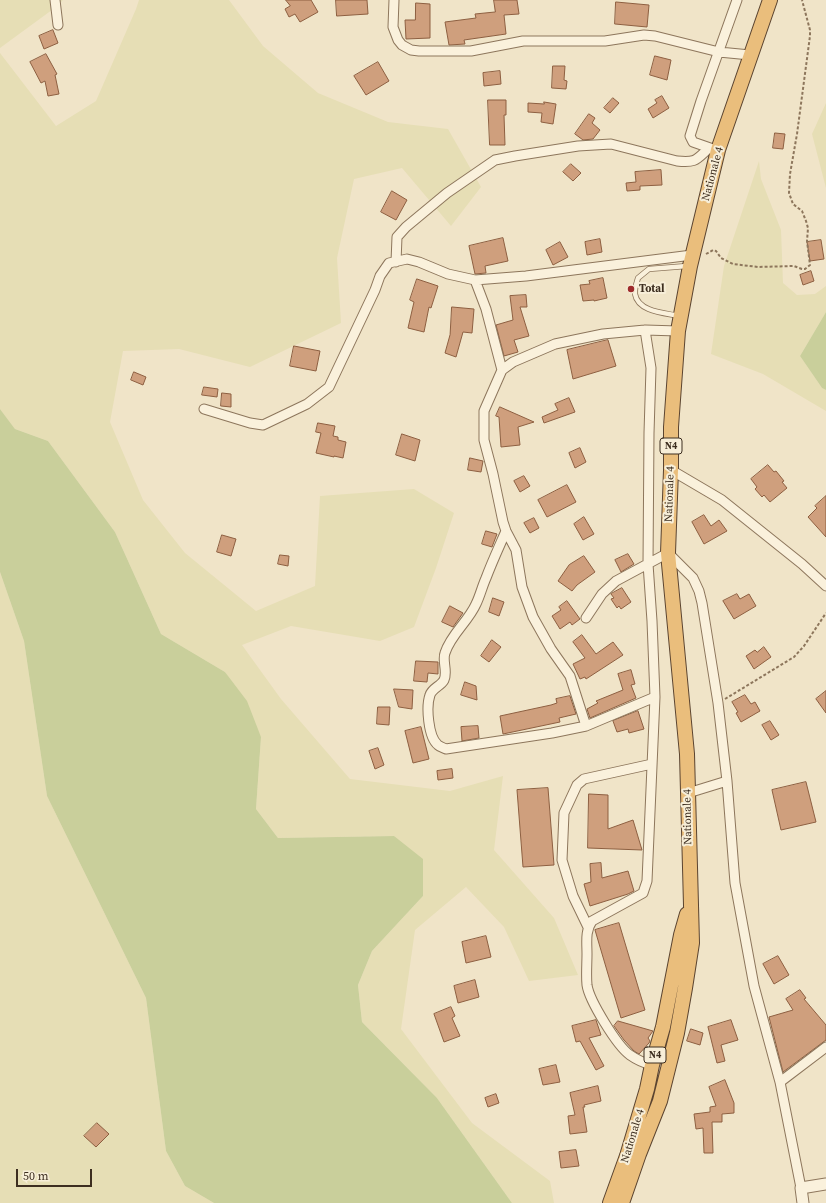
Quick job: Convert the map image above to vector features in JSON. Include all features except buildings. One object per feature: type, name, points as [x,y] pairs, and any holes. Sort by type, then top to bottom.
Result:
[{"type":"highway","name":"Nationale 4","points":[[622,1203],[660,1101],[677,1033],[686,988],[692,943],[687,754],[668,553],[672,470],[671,427],[678,331],[714,149],[770,0]]},
{"type":"highway","name":"Nationale 4","points":[[610,1203],[627,1156],[647,1089],[663,1027],[680,935],[690,904]]},
{"type":"street","points":[[55,0],[58,25]]},
{"type":"street","points":[[394,0],[393,27],[398,40],[402,45],[411,50],[471,51],[523,41],[605,41],[644,35],[656,36],[719,52],[750,56]]},
{"type":"street","points":[[714,149],[693,142],[690,136],[737,0]]},
{"type":"street","points":[[396,262],[398,237],[406,227],[447,192],[495,160],[578,146],[611,144],[677,161],[688,162],[695,161],[714,149]]},
{"type":"street","points":[[204,409],[250,423],[263,425],[308,404],[316,398],[329,387],[375,290],[380,276],[390,263],[407,260],[420,262],[448,274],[475,280],[691,261]]},
{"type":"street","points":[[475,280],[486,309],[502,370]]},
{"type":"street","points":[[644,330],[651,368],[648,564],[655,697],[647,882],[643,893],[592,921],[588,927],[587,985],[590,996],[610,1032],[628,1054],[641,1062],[652,1065]]},
{"type":"street","points":[[586,726],[570,676],[551,649],[533,617],[522,587],[516,550],[506,531],[484,440],[484,411],[502,370],[514,362],[555,344],[603,334],[644,330],[678,331]]},
{"type":"street","points":[[672,470],[722,500],[802,564],[826,586]]},
{"type":"street","points":[[506,531],[471,615],[457,631],[445,652],[444,681],[434,689],[430,696],[427,716],[434,740],[438,745],[446,749],[552,733],[586,726],[655,697]]},
{"type":"street","points":[[586,618],[602,594],[616,582],[668,553],[693,578],[699,590],[718,703],[727,781],[734,883],[754,986],[780,1082],[803,1203]]},
{"type":"street","points":[[588,927],[573,896],[562,860],[564,813],[577,785],[584,779],[652,764]]},
{"type":"street","points":[[688,793],[727,781]]},
{"type":"street","points":[[780,1082],[826,1047]]},
{"type":"street","points":[[801,1188],[826,1184]]},
{"type":"lane","points":[[680,316],[646,309],[639,302],[635,294],[638,278],[649,269],[691,261]]},
{"type":"path","points":[[691,261],[713,250],[716,251],[721,258],[732,264],[794,266],[802,269],[805,269],[810,265],[807,241],[808,228],[806,221],[802,211],[793,204],[789,192],[790,174],[810,36],[810,30],[802,0]]},
{"type":"path","points":[[718,703],[794,657],[804,646],[826,613]]},
{"type":"shaded area","points":[[0,0],[63,0],[56,7],[0,48]]},
{"type":"shaded area","points":[[139,0],[229,0],[263,46],[318,93],[388,122],[448,129],[481,187],[451,226],[402,168],[354,179],[337,258],[341,323],[250,367],[179,349],[123,351],[110,422],[143,500],[185,553],[256,611],[315,586],[320,496],[414,489],[454,513],[436,568],[414,627],[380,641],[291,626],[242,645],[281,699],[350,779],[450,791],[503,776],[494,850],[554,918],[578,975],[529,981],[504,927],[466,887],[415,930],[401,1029],[472,1123],[550,1181],[554,1203],[512,1203],[437,1098],[362,1022],[358,985],[372,951],[423,896],[394,836],[278,838],[256,809],[261,737],[225,672],[161,634],[115,532],[48,441],[15,429],[0,409],[0,53],[56,126],[96,101]]},
{"type":"shaded area","points":[[826,103],[826,188],[812,134]]},
{"type":"shaded area","points":[[759,161],[761,179],[781,230],[783,283],[797,295],[815,294],[826,286],[826,312],[800,356],[822,388],[826,390],[826,411],[763,374],[711,354],[724,266]]},
{"type":"shaded area","points":[[0,572],[24,641],[47,796],[146,998],[166,1151],[185,1186],[214,1203],[0,1203]]},
{"type":"green space","points":[[826,312],[826,390],[822,388],[800,356]]},
{"type":"green space","points":[[0,409],[15,429],[48,441],[115,532],[161,634],[225,672],[247,701],[261,737],[256,809],[278,838],[394,836],[423,859],[423,896],[372,951],[358,985],[362,1022],[437,1098],[512,1203],[214,1203],[185,1186],[166,1151],[146,998],[47,796],[24,641],[0,572]]},
{"type":"place","name":"Total","points":[[631,289]]}]
